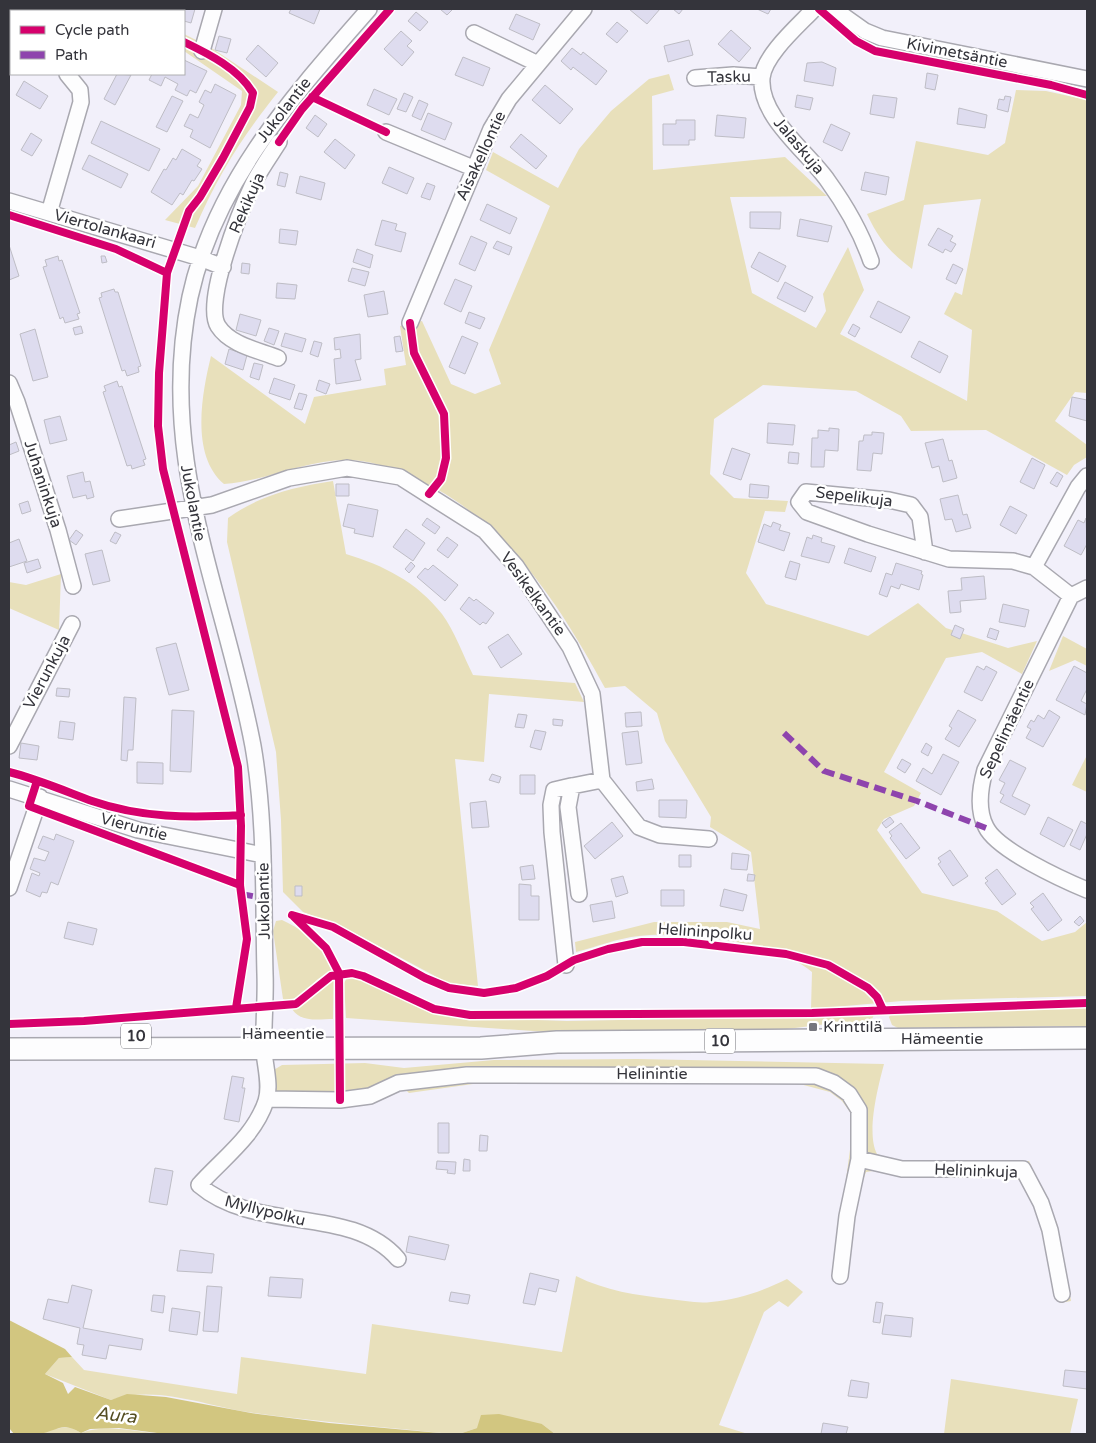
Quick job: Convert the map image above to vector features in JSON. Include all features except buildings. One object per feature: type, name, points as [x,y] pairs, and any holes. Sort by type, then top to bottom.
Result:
[{"type":"highway","name":"Hämeentie","points":[[9,1044],[32,1039],[264,1040],[481,1048],[557,1042],[1087,1038]]},
{"type":"highway","name":"Hämeentie","points":[[9,1049],[264,1040]]},
{"type":"street","points":[[202,51],[214,9]]},
{"type":"street","name":"Jukolantie","points":[[264,1040],[263,855],[260,798],[252,746],[193,508],[183,444],[180,390],[190,298],[200,258],[220,209],[248,159],[276,118],[369,9]]},
{"type":"street","name":"Aisakellontie","points":[[410,323],[473,168],[491,129],[508,99],[536,63],[584,9]]},
{"type":"street","points":[[762,77],[768,62],[778,47],[814,9]]},
{"type":"street","name":"Kivimetsäntie","points":[[834,9],[865,31],[896,42],[1087,79]]},
{"type":"street","points":[[474,33],[536,63]]},
{"type":"street","name":"Tasku","points":[[695,78],[733,74],[762,77]]},
{"type":"street","points":[[48,213],[81,102],[80,90],[68,75]]},
{"type":"street","name":"Jalaskuja","points":[[762,77],[764,94],[770,110],[827,180],[862,236],[871,261]]},
{"type":"street","points":[[386,132],[473,168]]},
{"type":"street","name":"Rekikuja","points":[[278,358],[244,346],[229,337],[217,325],[213,304],[237,219],[254,182],[279,142]]},
{"type":"street","name":"Viertolankaari","points":[[9,201],[200,258]]},
{"type":"street","points":[[200,258],[223,267]]},
{"type":"street","name":"Juhaninkuja","points":[[9,383],[17,402],[58,530],[73,586]]},
{"type":"street","name":"Vesikelkantie","points":[[119,519],[172,509],[212,505],[289,478],[347,468],[400,477],[485,531],[516,566],[570,647],[592,694],[602,780]]},
{"type":"street","points":[[1034,567],[1078,487],[1087,476]]},
{"type":"street","name":"Sepelikuja","points":[[925,552],[920,517],[911,505],[889,500],[806,492],[799,502],[807,512],[925,552],[949,559],[1013,561],[1034,567],[1071,596]]},
{"type":"street","points":[[1071,596],[1087,588]]},
{"type":"street","name":"Sepelimäentie","points":[[1071,596],[985,770],[980,794],[982,814],[986,828],[993,836],[1010,850],[1057,878],[1087,890]]},
{"type":"street","name":"Vierunkuja","points":[[9,746],[72,624]]},
{"type":"street","points":[[566,965],[552,832],[551,804],[554,790],[602,780],[640,827],[660,835],[709,839]]},
{"type":"street","points":[[571,786],[568,807],[579,894]]},
{"type":"street","name":"Vieruntie","points":[[9,788],[138,830],[263,855]]},
{"type":"street","points":[[9,888],[40,797]]},
{"type":"street","name":"Myllypolku","points":[[264,1040],[267,1099],[254,1126],[245,1139],[199,1185],[213,1197],[236,1207],[358,1231],[378,1240],[398,1260]]},
{"type":"street","name":"Helinintie","points":[[267,1099],[340,1100],[370,1096],[398,1083],[467,1075],[816,1076],[834,1083],[850,1094],[859,1110],[860,1159],[847,1216],[840,1276]]},
{"type":"street","name":"Helininkuja","points":[[860,1159],[902,1169],[1023,1169],[1041,1204],[1050,1230],[1062,1294]]},
{"type":"shaded area","points":[[129,9],[132,10],[58,10]]},
{"type":"shaded area","points":[[185,34],[210,47],[278,92],[232,157],[195,228],[165,220],[198,186],[241,105],[242,91],[185,52]]},
{"type":"shaded area","points":[[669,74],[674,90],[652,96],[653,170],[785,157],[827,196],[730,197],[752,293],[816,328],[826,311],[823,294],[848,247],[864,290],[840,334],[967,401],[972,330],[944,314],[955,292],[962,295],[981,199],[924,205],[912,269],[886,245],[867,214],[904,200],[916,141],[988,155],[1005,143],[1016,90],[1046,91],[1087,100],[1087,393],[1075,392],[1055,421],[1087,445],[1087,457],[1074,465],[1067,475],[986,430],[911,431],[901,416],[856,391],[763,385],[714,419],[710,474],[734,498],[788,501],[785,512],[765,511],[746,573],[766,604],[868,636],[918,603],[946,628],[1008,648],[1037,641],[1022,674],[982,652],[946,658],[884,772],[921,793],[914,806],[884,819],[877,830],[922,893],[997,911],[1042,941],[1075,932],[1087,922],[1087,996],[902,1001],[811,1009],[812,972],[797,962],[777,953],[754,946],[704,937],[658,935],[623,939],[576,952],[575,942],[654,922],[727,922],[760,929],[751,852],[710,827],[711,817],[665,741],[657,713],[625,686],[605,688],[567,623],[523,563],[498,535],[470,511],[439,490],[391,469],[371,463],[350,460],[302,466],[256,479],[224,484],[213,472],[206,457],[201,423],[204,388],[211,356],[305,424],[314,397],[386,385],[384,369],[406,365],[400,326],[422,321],[451,384],[475,394],[501,384],[489,350],[550,206],[486,170],[493,152],[558,188],[579,149],[611,111],[649,79]]},
{"type":"shaded area","points":[[333,481],[346,554],[386,569],[422,593],[442,614],[451,628],[473,675],[575,683],[584,702],[489,694],[484,762],[455,759],[478,986],[448,983],[349,930],[303,912],[283,892],[281,820],[276,752],[227,542],[228,518],[252,503],[278,493]]},
{"type":"shaded area","points":[[61,574],[59,630],[9,608],[9,582],[26,585]]},
{"type":"shaded area","points":[[1063,636],[1087,649],[1087,666],[1075,660],[1049,671]]},
{"type":"shaded area","points":[[1087,755],[1087,792],[1072,785]]},
{"type":"shaded area","points":[[282,920],[299,929],[313,940],[332,970],[318,979],[300,996],[287,1001],[283,999],[273,931],[276,921]]},
{"type":"shaded area","points":[[354,977],[414,1004],[452,1017],[567,1021],[874,1015],[866,1027],[827,1024],[779,1030],[562,1033],[346,1018],[344,983],[347,978]]},
{"type":"shaded area","points":[[334,980],[333,1019],[316,1020],[305,1018],[292,1009],[303,1003]]},
{"type":"shaded area","points":[[1087,1008],[1087,1026],[898,1028],[892,1025],[889,1017],[893,1012]]},
{"type":"shaded area","points":[[637,1059],[884,1064],[876,1097],[873,1122],[874,1145],[877,1154],[893,1159],[931,1164],[1029,1161],[1057,1223],[1071,1301],[1060,1303],[1047,1234],[1033,1197],[1017,1178],[903,1177],[873,1171],[866,1172],[836,1255],[853,1127],[850,1112],[842,1101],[830,1092],[796,1083],[765,1081],[480,1083],[409,1093],[398,1083],[340,1100],[267,1099],[267,1074],[282,1065],[365,1063],[404,1068],[494,1060]]},
{"type":"shaded area","points":[[576,1276],[621,1292],[695,1302],[721,1301],[741,1297],[787,1279],[803,1292],[788,1307],[779,1301],[764,1312],[719,1425],[748,1434],[555,1434],[542,1424],[477,1428],[459,1434],[451,1434],[254,1413],[182,1398],[146,1394],[111,1400],[45,1374],[59,1358],[72,1357],[84,1370],[237,1394],[241,1357],[366,1374],[372,1324],[562,1352]]},
{"type":"shaded area","points":[[951,1379],[1078,1399],[1070,1434],[944,1434]]},
{"type":"shaded area","points":[[71,1427],[81,1433],[90,1430],[109,1429],[199,1434],[40,1434],[51,1429]]},
{"type":"water","name":"Aura","points":[[9,1320],[65,1349],[72,1357],[59,1358],[45,1374],[63,1383],[68,1394],[75,1387],[111,1400],[127,1394],[166,1397],[251,1413],[329,1423],[451,1434],[199,1434],[157,1433],[119,1428],[90,1429],[81,1433],[64,1427],[36,1435],[14,1434],[9,1428]]},
{"type":"water","points":[[499,1414],[542,1424],[555,1434],[459,1434],[477,1428],[481,1415]]},
{"type":"marked path","points":[[784,733],[824,771],[917,801],[986,828]]},
{"type":"marked path","points":[[241,894],[263,898]]},
{"type":"cycle path","points":[[279,142],[302,109],[390,9]]},
{"type":"cycle path","points":[[819,9],[856,41],[875,51],[1051,85],[1087,95]]},
{"type":"cycle path","points":[[185,43],[232,69],[253,93],[250,107],[223,158],[200,197],[189,211],[167,273],[159,373],[158,426],[163,469],[238,767],[241,826],[240,885],[247,939],[236,1008]]},
{"type":"cycle path","points":[[312,97],[386,132]]},
{"type":"cycle path","points":[[9,215],[116,249],[167,273]]},
{"type":"cycle path","points":[[410,323],[414,353],[444,414],[446,458],[441,479],[429,494]]},
{"type":"cycle path","points":[[9,772],[110,807],[129,811],[166,816],[241,815]]},
{"type":"cycle path","points":[[37,781],[29,806],[240,885]]},
{"type":"cycle path","name":"Helininpolku","points":[[292,915],[333,927],[425,978],[449,988],[484,993],[516,988],[547,976],[574,960],[608,949],[642,942],[684,942],[786,954],[828,965],[868,988],[877,997],[883,1010]]},
{"type":"cycle path","points":[[294,917],[326,948],[339,973],[340,1100]]},
{"type":"cycle path","points":[[9,1024],[84,1021],[296,1004],[331,976],[352,973],[363,976],[434,1009],[470,1015],[812,1013],[1087,1003]]},
{"type":"place","name":"Krinttilä","points":[[813,1027]]}]
